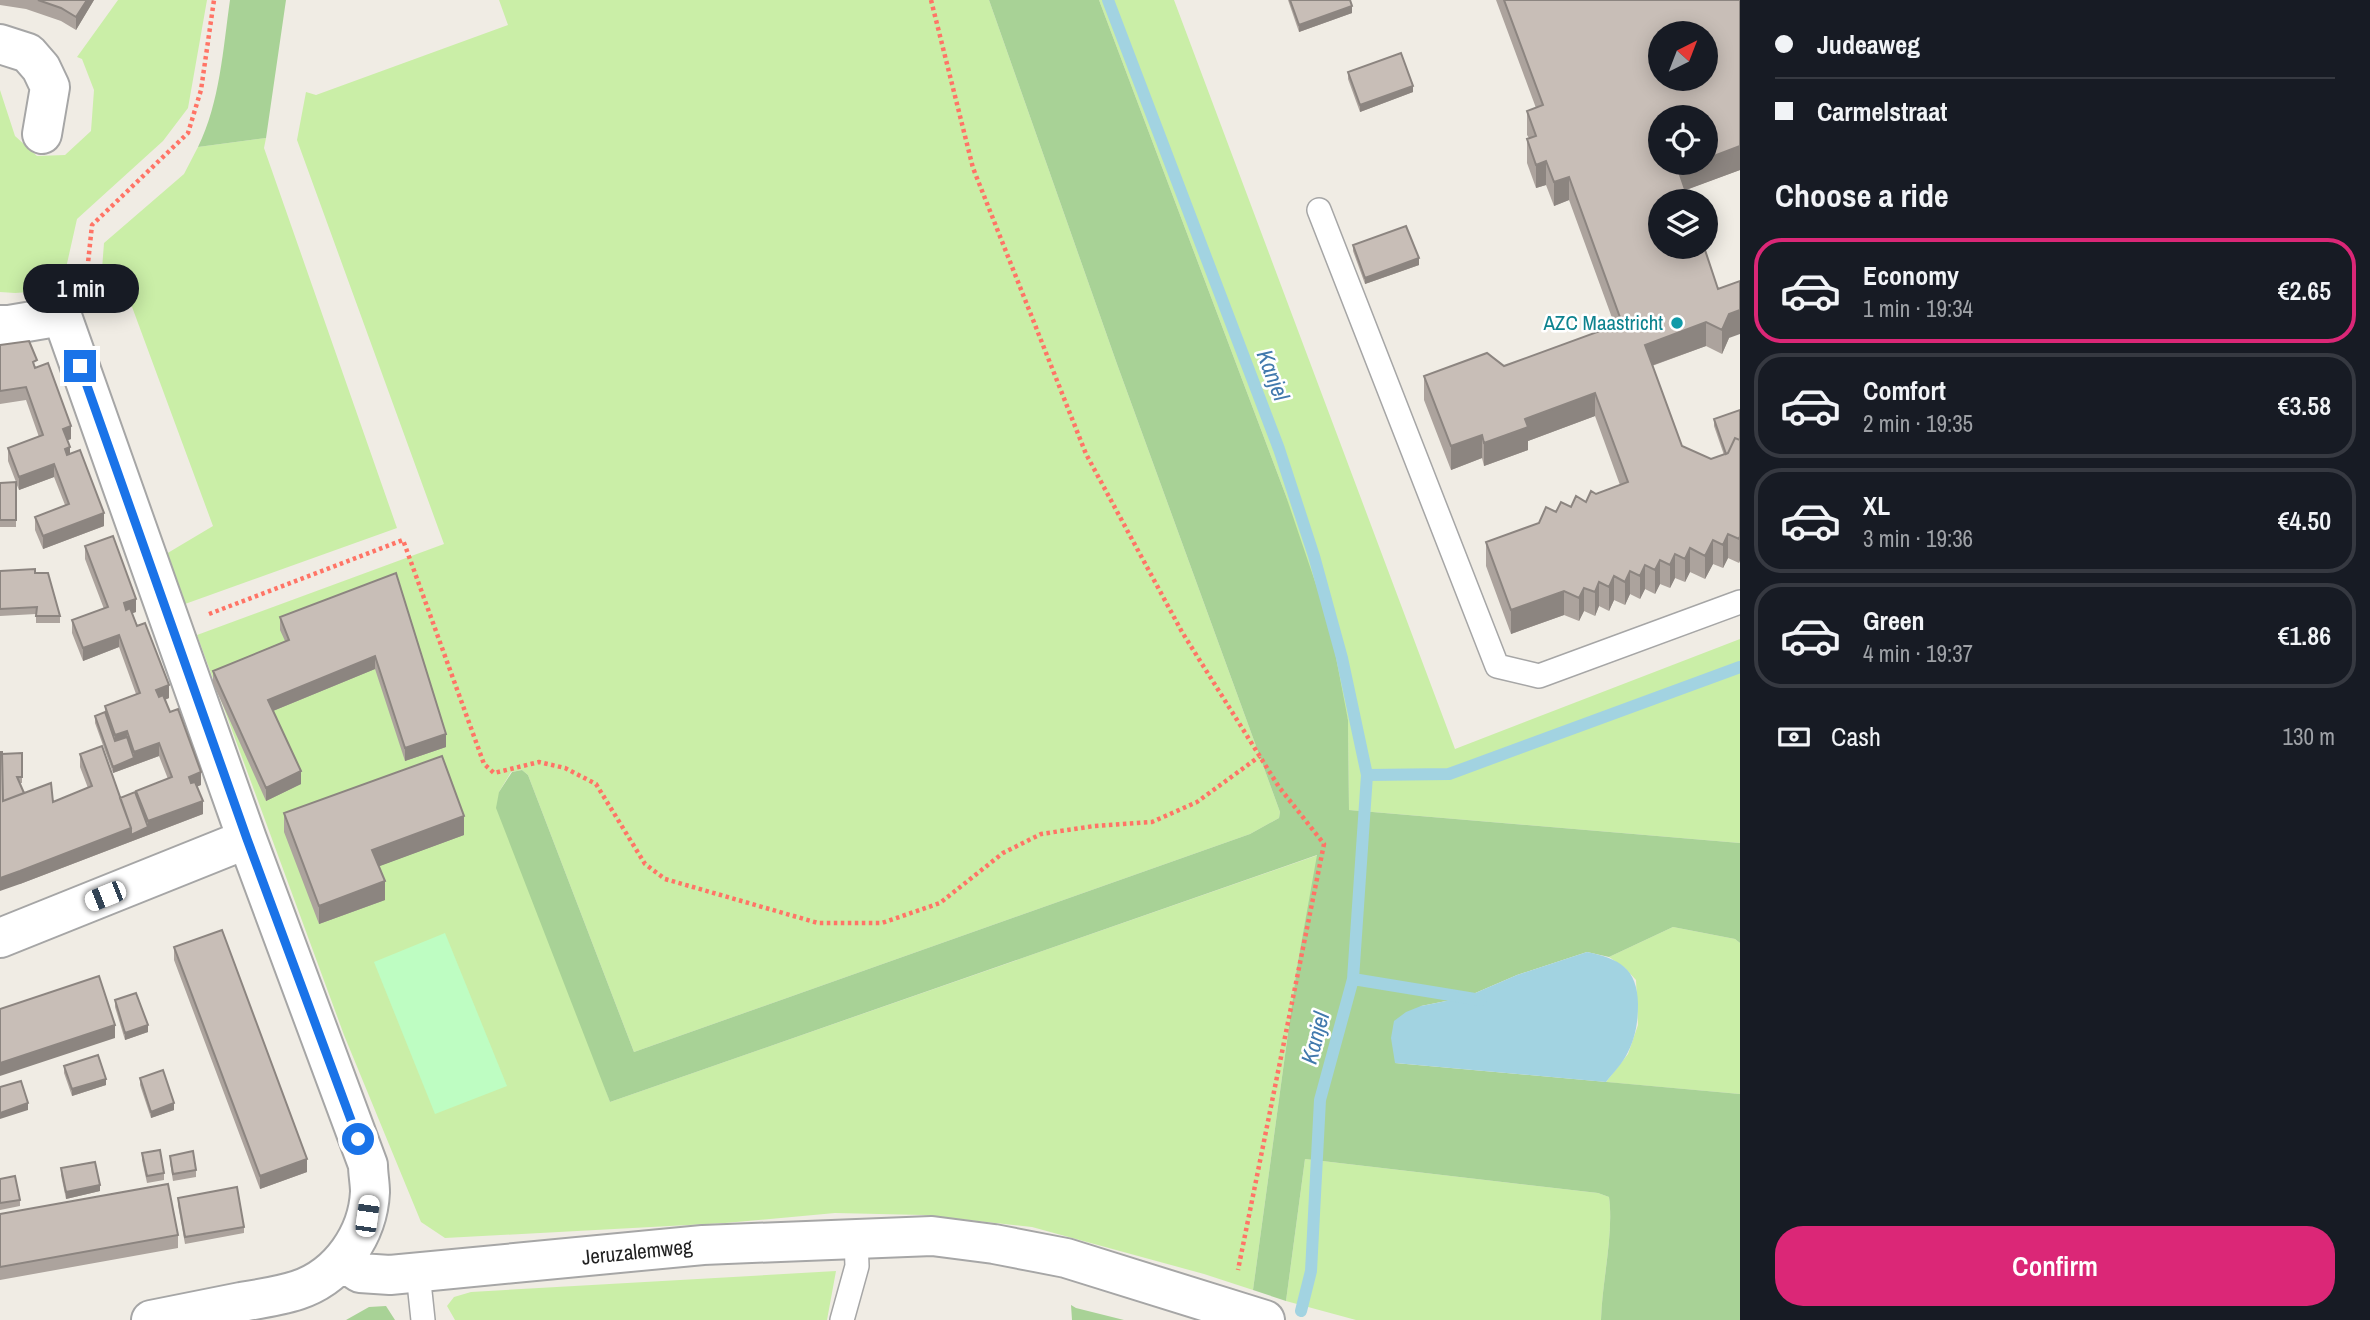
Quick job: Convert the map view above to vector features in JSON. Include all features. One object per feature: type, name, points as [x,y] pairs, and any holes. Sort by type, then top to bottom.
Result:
[{"type":"street","points":[[0,44],[28,53],[41,68],[50,87],[42,134]]},
{"type":"street","points":[[0,325],[62,316],[247,839],[368,1165],[370,1191],[367,1216],[357,1240],[342,1261],[323,1278],[300,1289],[278,1308],[151,1320]]},
{"type":"street","points":[[0,938],[247,839]]},
{"type":"street","name":"Jeruzalemweg","points":[[342,1261],[360,1273],[379,1276],[703,1245],[932,1237],[994,1244],[1066,1258],[1248,1314]]},
{"type":"lane","points":[[1319,210],[1497,666],[1539,676],[1740,602]]},
{"type":"lane","points":[[842,1320],[857,1266],[856,1239]]},
{"type":"lane","points":[[418,1273],[423,1320]]},
{"type":"path","points":[[62,316],[85,291],[92,225],[188,133],[201,90],[214,0]]},
{"type":"path","points":[[932,0],[973,168],[1086,454],[1182,632],[1279,787],[1324,844],[1248,1314]]},
{"type":"path","points":[[173,628],[403,540],[484,764],[494,773],[539,762],[565,768],[596,784],[645,864],[665,879],[818,923],[882,923],[940,903],[1003,853],[1041,834],[1094,826],[1152,822],[1197,802],[1260,756]]},
{"type":"green space","points":[[118,0],[207,0],[188,108],[163,141],[77,219],[66,268],[56,290],[0,292],[0,90],[15,136],[37,156],[65,155],[91,131],[94,90],[82,59],[77,57]]},
{"type":"green space","points":[[230,0],[286,0],[266,138],[198,147],[216,94]]},
{"type":"green space","points":[[499,0],[989,0],[1117,364],[1280,812],[1279,818],[1250,834],[634,1052],[528,775],[522,770],[511,772],[499,792],[610,1102],[1318,855],[1297,967],[1253,1290],[1032,1227],[923,1215],[835,1213],[725,1223],[445,1238],[421,1222],[344,1035],[197,635],[444,544],[297,140],[306,92],[316,95],[508,25]]},
{"type":"green space","points":[[989,0],[1099,0],[1286,496],[1330,626],[1348,720],[1349,810],[1740,843],[1740,943],[1735,939],[1673,927],[1609,957],[1587,952],[1517,975],[1466,997],[1421,1006],[1395,1063],[1740,1094],[1740,1320],[1601,1320],[1609,1242],[1609,1197],[1598,1193],[1305,1159],[1286,1301],[1253,1290],[1297,967],[1317,855],[610,1102],[496,808],[499,792],[512,772],[522,770],[528,775],[634,1052],[1250,834],[1279,818],[1280,812],[1117,364]]},
{"type":"green space","points":[[1099,0],[1174,0],[1455,749],[1740,639],[1740,843],[1349,810],[1348,720],[1286,496]]},
{"type":"green space","points":[[266,138],[264,148],[397,528],[185,604],[166,554],[213,526],[121,277],[101,282],[104,243],[184,174],[198,147]]},
{"type":"green space","points":[[1673,927],[1735,939],[1740,943],[1740,1094],[1606,1082],[1628,1054],[1638,1025],[1636,980],[1609,957]]},
{"type":"green space","points":[[445,933],[507,1086],[435,1114],[374,962]]},
{"type":"green space","points":[[1305,1159],[1598,1193],[1609,1197],[1609,1242],[1601,1320],[1356,1320],[1286,1301]]},
{"type":"green space","points":[[836,1271],[827,1320],[455,1320],[447,1306],[454,1297],[471,1292]]},
{"type":"green space","points":[[1071,1305],[1076,1308],[1124,1320],[1072,1320]]},
{"type":"green space","points":[[386,1306],[395,1320],[346,1320],[369,1307]]},
{"type":"water","points":[[1587,952],[1609,958],[1624,967],[1637,992],[1638,1016],[1633,1040],[1623,1060],[1606,1082],[1395,1063],[1391,1038],[1394,1021],[1406,1012],[1421,1006],[1466,997],[1517,975]]},
{"type":"building","points":[[38,0],[87,0],[76,17]]},
{"type":"building","points":[[1290,0],[1350,0],[1352,6],[1299,25]]},
{"type":"building","name":"AZC Maastricht","points":[[1504,0],[1740,0],[1740,146],[1718,154],[1718,105],[1648,105],[1648,175],[1680,175],[1685,189],[1648,189],[1648,259],[1708,259],[1718,289],[1740,281],[1740,310],[1729,314],[1722,330],[1706,322],[1645,345],[1682,446],[1711,459],[1728,453],[1735,438],[1740,440],[1739,539],[1728,534],[1723,545],[1713,540],[1705,556],[1690,548],[1685,559],[1675,554],[1670,565],[1660,560],[1655,570],[1645,565],[1640,576],[1630,571],[1625,582],[1614,576],[1609,587],[1599,582],[1595,592],[1584,588],[1579,598],[1564,591],[1511,610],[1486,542],[1539,523],[1546,507],[1556,512],[1561,502],[1571,507],[1576,496],[1586,502],[1591,491],[1596,494],[1628,482],[1595,393],[1525,419],[1528,427],[1484,443],[1482,435],[1451,446],[1424,376],[1487,353],[1504,366],[1622,323],[1569,177],[1554,182],[1546,161],[1536,165],[1527,139],[1536,136],[1527,111],[1543,105]]},
{"type":"building","points":[[1401,53],[1413,86],[1360,105],[1348,72]]},
{"type":"building","points":[[1406,226],[1419,258],[1365,278],[1353,245]]},
{"type":"building","points":[[29,341],[37,360],[33,362],[35,368],[48,363],[71,426],[63,429],[70,447],[65,449],[67,455],[80,450],[104,513],[43,536],[35,517],[69,504],[54,464],[19,477],[8,448],[43,435],[26,387],[0,391],[0,345]]},
{"type":"building","points":[[1740,410],[1740,440],[1735,438],[1726,454],[1714,419]]},
{"type":"building","points":[[16,482],[16,520],[0,520],[0,483]]},
{"type":"building","points":[[113,536],[136,599],[124,603],[126,610],[130,608],[137,626],[145,623],[169,685],[156,690],[159,697],[163,695],[170,712],[178,709],[201,772],[189,777],[191,783],[195,782],[203,801],[148,821],[136,791],[172,777],[159,743],[134,752],[127,731],[115,735],[105,706],[140,693],[119,635],[83,648],[72,620],[108,607],[85,546]]},
{"type":"building","points":[[35,569],[35,573],[48,573],[60,616],[36,616],[37,607],[0,609],[0,571]]},
{"type":"building","points":[[396,573],[446,734],[405,748],[375,656],[268,700],[301,771],[266,788],[213,671],[289,640],[280,617]]},
{"type":"building","points":[[105,712],[115,741],[127,737],[134,758],[113,767],[95,716]]},
{"type":"building","points":[[102,746],[131,828],[0,878],[0,752],[3,801],[51,783],[53,802],[92,786],[80,754]]},
{"type":"building","points":[[22,753],[22,777],[17,777],[24,793],[3,801],[2,754]]},
{"type":"building","points":[[442,756],[464,816],[372,850],[385,881],[319,906],[284,813]]},
{"type":"building","points":[[135,792],[148,827],[131,835],[120,798]]},
{"type":"building","points":[[222,930],[307,1159],[260,1176],[174,947]]},
{"type":"building","points":[[99,976],[115,1025],[0,1063],[0,1009]]},
{"type":"building","points":[[136,993],[148,1025],[125,1033],[115,1000]]},
{"type":"building","points":[[98,1055],[106,1079],[72,1089],[64,1066]]},
{"type":"building","points":[[163,1070],[174,1103],[151,1112],[140,1078]]},
{"type":"building","points":[[21,1081],[28,1103],[0,1113],[0,1087]]},
{"type":"building","points":[[160,1150],[164,1173],[147,1176],[142,1153]]},
{"type":"building","points":[[193,1151],[196,1170],[173,1174],[170,1156]]},
{"type":"building","points":[[95,1162],[100,1185],[66,1192],[61,1168]]},
{"type":"building","points":[[15,1176],[20,1200],[0,1203],[0,1179]]},
{"type":"building","points":[[168,1184],[178,1235],[0,1267],[0,1214]]},
{"type":"building","points":[[237,1187],[244,1227],[185,1237],[178,1198]]},
{"type":"waterway","name":"Kanjel","points":[[1108,0],[1279,449],[1314,556],[1342,658],[1367,775],[1353,979],[1320,1100],[1311,1271],[1301,1311]]},
{"type":"waterway","name":"Kanjel","points":[[1367,775],[1449,774],[1740,667]]},
{"type":"waterway","points":[[1353,979],[1481,1000]]},
{"type":"place","name":"AZC Maastricht","points":[[1677,323]]},
{"type":"route","points":[[80,366],[247,839],[358,1139]]}]
